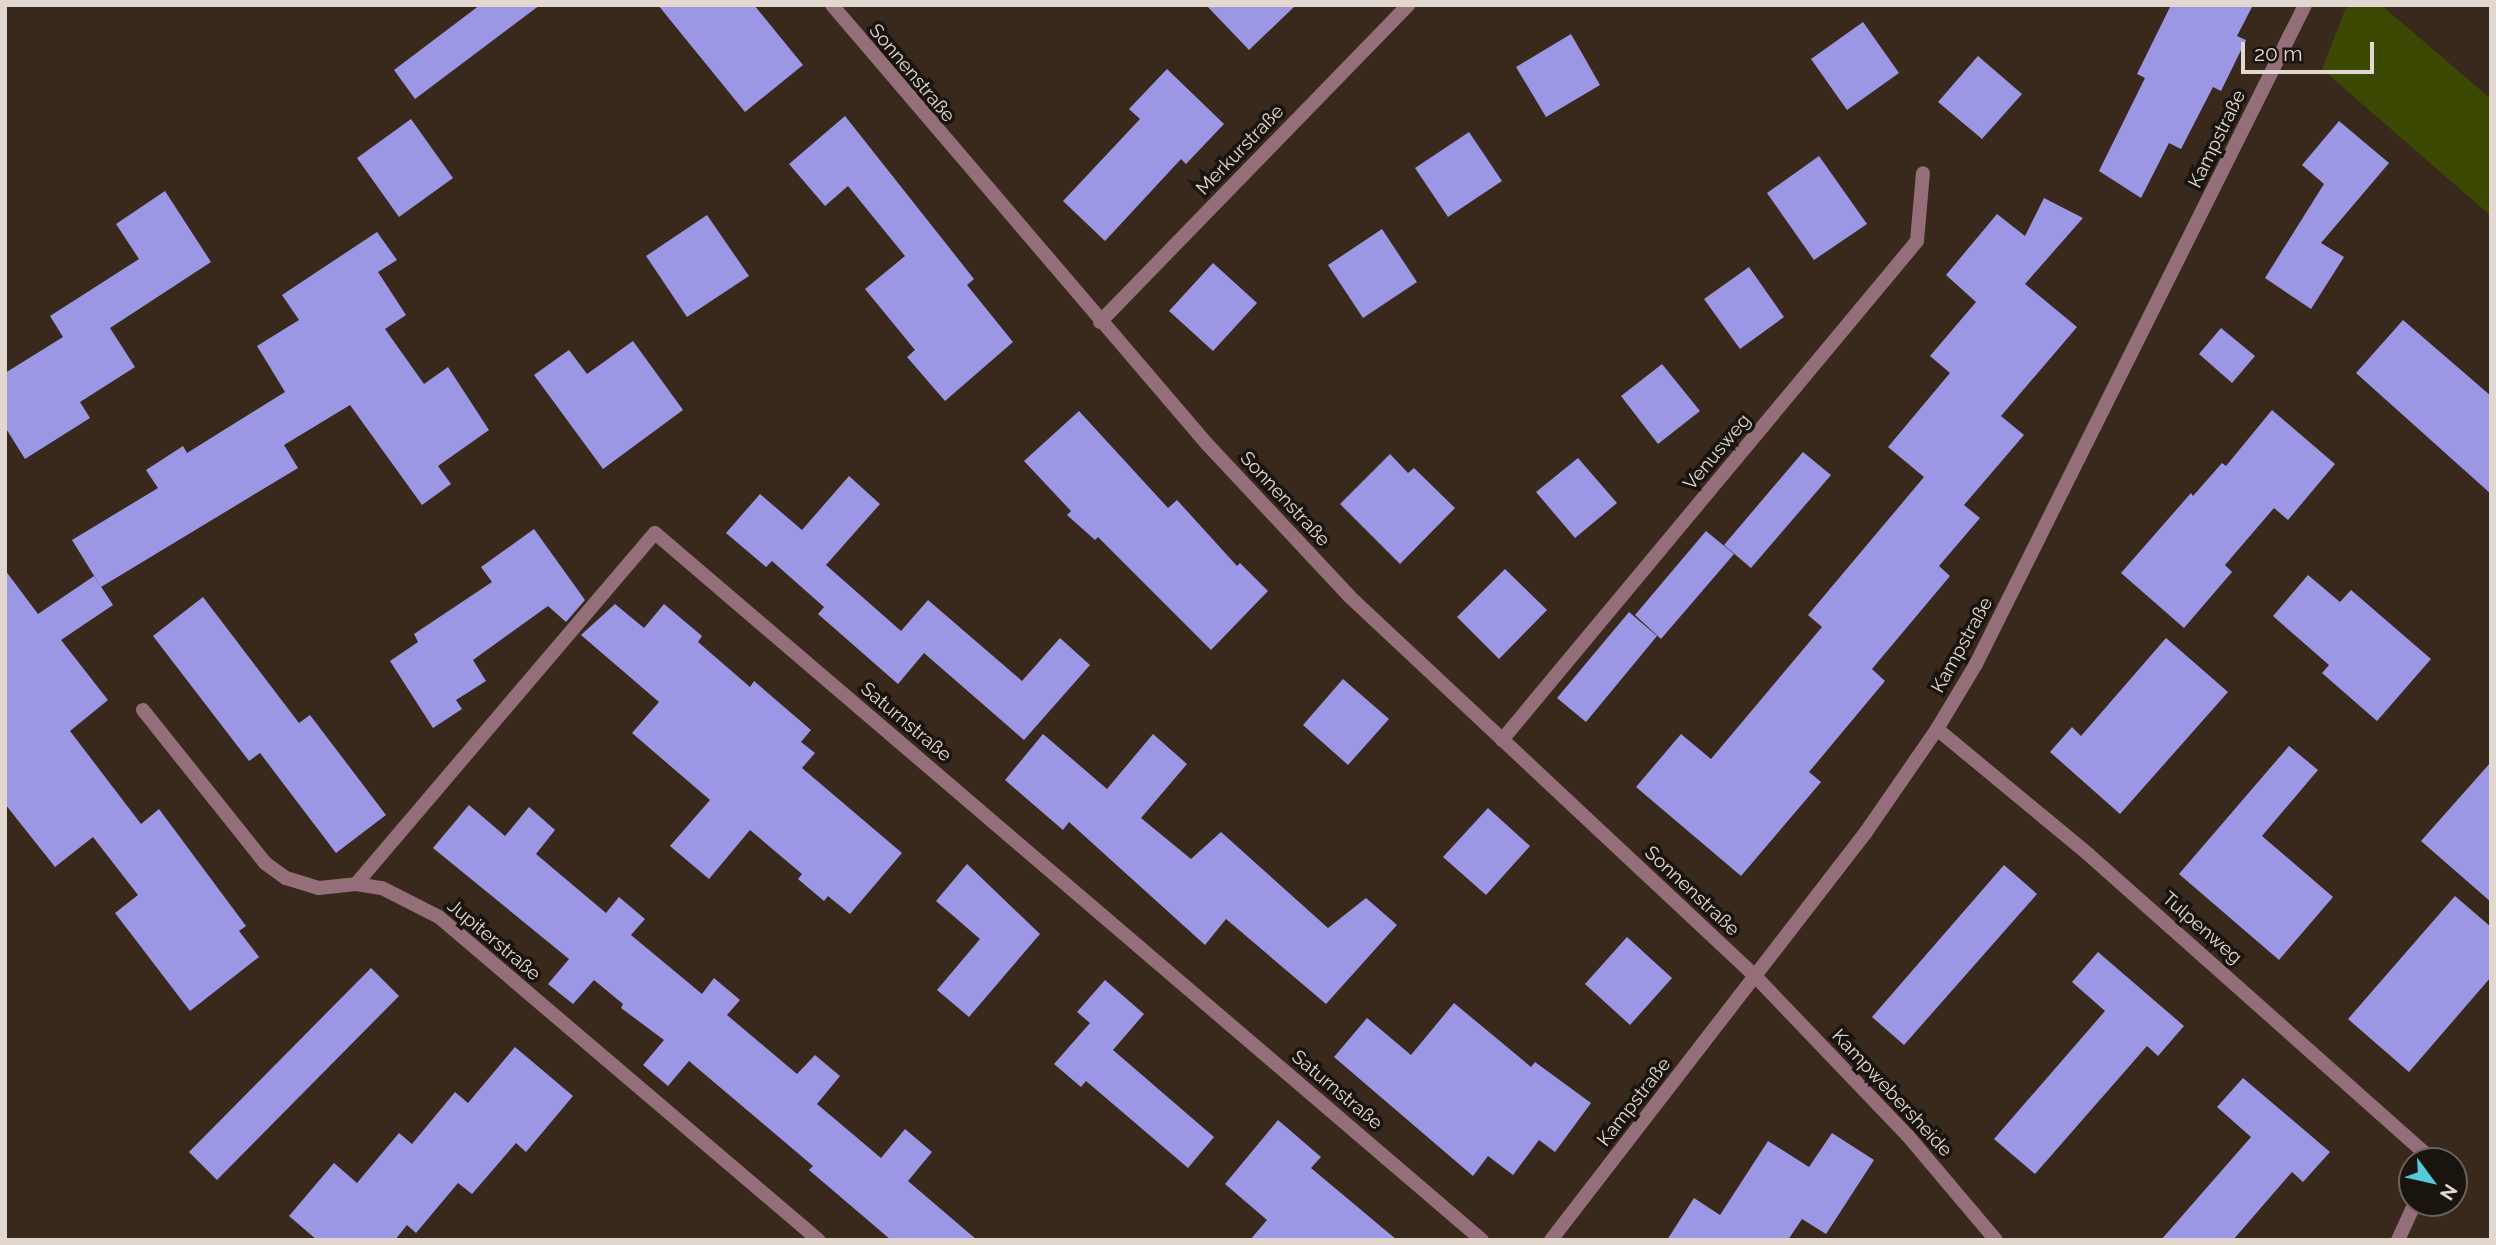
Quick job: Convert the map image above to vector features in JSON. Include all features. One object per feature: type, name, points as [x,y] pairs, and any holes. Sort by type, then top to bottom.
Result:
[{"type":"street","name":"Sonnenstraße","points":[[832,5],[1100,321],[1349,596],[1755,976]]},
{"type":"street","name":"Merkurstraße","points":[[1100,321],[1408,5]]},
{"type":"street","name":"Kampstraße","points":[[1552,1240],[1755,976],[1937,729],[1976,664],[2305,5]]},
{"type":"street","name":"Venusweg","points":[[1502,740],[1917,241],[1923,173]]},
{"type":"street","name":"Saturnstraße","points":[[356,884],[655,533],[1482,1240]]},
{"type":"street","name":"Jupiterstraße","points":[[143,710],[264,863],[286,878],[319,888],[356,884],[406,897],[439,917],[818,1240]]},
{"type":"street","name":"Tulpenweg","points":[[1937,729],[2088,854],[2418,1147]]},
{"type":"street","name":"Kampwebersheide","points":[[1755,976],[1908,1136],[1996,1240]]},
{"type":"street","points":[[2398,1240],[2409,1217]]},
{"type":"green space","points":[[2347,5],[2381,5],[2491,99],[2491,216],[2322,69]]},
{"type":"building","points":[[480,5],[540,5],[415,99],[394,70]]},
{"type":"building","points":[[658,5],[754,5],[803,65],[745,112]]},
{"type":"building","points":[[1206,5],[1296,5],[1249,50]]},
{"type":"building","points":[[2171,5],[2253,5],[2237,36],[2246,40],[2221,91],[2213,87],[2181,149],[2169,143],[2141,198],[2099,171],[2145,78],[2137,74]]},
{"type":"building","points":[[1863,22],[1899,73],[1847,110],[1811,59]]},
{"type":"building","points":[[1571,34],[1600,85],[1546,117],[1516,67]]},
{"type":"building","points":[[1978,56],[2022,94],[1982,139],[1938,102]]},
{"type":"building","points":[[1167,69],[1224,124],[1186,164],[1181,159],[1105,241],[1063,201],[1140,119],[1129,109]]},
{"type":"building","points":[[845,116],[974,279],[967,285],[1013,342],[945,401],[907,357],[915,350],[865,289],[905,256],[848,186],[825,206],[789,164]]},
{"type":"building","points":[[411,119],[453,178],[399,217],[357,158]]},
{"type":"building","points":[[2339,121],[2389,163],[2321,243],[2344,257],[2311,309],[2265,278],[2324,184],[2302,165]]},
{"type":"building","points":[[1469,132],[1502,181],[1448,217],[1415,168]]},
{"type":"building","points":[[1819,156],[1867,224],[1814,260],[1767,193]]},
{"type":"building","points":[[165,191],[211,262],[110,328],[135,367],[80,402],[90,418],[25,459],[5,427],[5,373],[63,337],[50,316],[139,259],[116,224]]},
{"type":"building","points":[[2044,198],[2083,218],[2025,284],[2077,327],[2001,416],[2024,435],[1964,505],[1980,518],[1939,566],[1950,576],[1872,669],[1885,681],[1809,772],[1821,782],[1741,876],[1636,787],[1681,734],[1711,759],[1822,627],[1808,615],[1924,477],[1888,447],[1950,373],[1930,356],[1976,302],[1946,275],[1997,214],[2025,236]]},
{"type":"building","points":[[707,215],[749,276],[687,317],[646,256]]},
{"type":"building","points":[[1382,229],[1417,282],[1363,318],[1328,265]]},
{"type":"building","points":[[377,232],[397,260],[378,272],[406,315],[385,329],[424,384],[448,367],[489,430],[438,466],[451,484],[422,505],[350,405],[284,445],[298,468],[101,587],[72,540],[158,488],[146,470],[183,446],[187,453],[285,392],[257,346],[299,320],[282,295]]},
{"type":"building","points":[[1213,263],[1257,303],[1213,351],[1169,311]]},
{"type":"building","points":[[1749,267],[1784,317],[1740,349],[1704,299]]},
{"type":"building","points":[[2403,320],[2491,396],[2491,494],[2356,373]]},
{"type":"building","points":[[2221,328],[2255,356],[2232,383],[2199,354]]},
{"type":"building","points":[[633,341],[683,410],[603,469],[534,375],[569,350],[587,374]]},
{"type":"building","points":[[1662,364],[1700,411],[1658,444],[1621,396]]},
{"type":"building","points":[[2272,410],[2335,464],[2288,520],[2274,508],[2225,565],[2232,572],[2184,628],[2121,573],[2191,493],[2193,496],[2222,463],[2226,466]]},
{"type":"building","points":[[1079,411],[1168,508],[1177,500],[1237,566],[1240,563],[1268,591],[1211,650],[1098,537],[1095,540],[1067,515],[1071,511],[1024,461]]},
{"type":"building","points":[[1803,452],[1831,475],[1751,568],[1724,545]]},
{"type":"building","points":[[1390,454],[1408,473],[1414,468],[1455,508],[1400,564],[1340,504]]},
{"type":"building","points":[[1578,458],[1617,503],[1575,538],[1536,492]]},
{"type":"building","points":[[849,476],[880,504],[826,565],[901,631],[928,600],[1022,681],[1060,638],[1090,665],[1024,740],[924,653],[898,684],[818,614],[824,607],[772,561],[766,567],[726,533],[760,494],[802,530]]},
{"type":"building","points":[[534,529],[585,600],[566,622],[548,606],[473,660],[486,681],[456,700],[462,709],[433,728],[390,661],[418,642],[414,634],[492,582],[481,567]]},
{"type":"building","points":[[1706,531],[1734,554],[1661,639],[1635,615]]},
{"type":"building","points":[[1505,569],[1547,610],[1499,659],[1457,617]]},
{"type":"building","points":[[5,570],[38,614],[94,576],[113,605],[61,640],[108,700],[70,731],[141,824],[159,809],[246,926],[239,931],[259,957],[190,1011],[115,913],[138,895],[93,837],[55,867],[5,804]]},
{"type":"building","points":[[2308,575],[2340,602],[2351,590],[2431,659],[2377,721],[2322,673],[2329,665],[2273,616]]},
{"type":"building","points":[[203,597],[299,723],[310,715],[386,815],[336,853],[260,753],[249,761],[153,636]]},
{"type":"building","points":[[615,604],[644,628],[664,604],[702,636],[698,642],[750,687],[754,681],[811,730],[801,742],[815,753],[802,768],[902,853],[850,914],[828,896],[824,901],[798,879],[802,874],[750,830],[709,879],[670,846],[710,800],[632,733],[659,702],[581,635]]},
{"type":"building","points":[[1629,612],[1657,636],[1586,722],[1557,698]]},
{"type":"building","points":[[2166,638],[2228,692],[2120,814],[2050,752],[2072,727],[2081,736]]},
{"type":"building","points":[[1343,679],[1389,719],[1348,765],[1303,725]]},
{"type":"building","points":[[1043,734],[1107,789],[1153,734],[1187,764],[1141,818],[1191,859],[1221,832],[1328,928],[1366,898],[1397,925],[1326,1004],[1226,919],[1205,945],[1069,822],[1063,830],[1005,780]]},
{"type":"building","points":[[2289,746],[2318,770],[2262,836],[2333,897],[2279,960],[2179,874]]},
{"type":"building","points":[[2491,762],[2491,902],[2421,841]]},
{"type":"building","points":[[469,805],[505,836],[529,807],[555,830],[536,854],[606,913],[619,897],[645,919],[631,935],[702,994],[714,978],[740,1000],[727,1015],[797,1074],[815,1055],[840,1076],[817,1104],[881,1158],[905,1129],[932,1152],[908,1181],[977,1240],[891,1240],[809,1170],[813,1166],[689,1061],[668,1086],[643,1065],[664,1040],[621,1008],[623,1004],[594,980],[573,1004],[548,984],[569,959],[433,848]]},
{"type":"building","points":[[1488,808],[1530,846],[1486,895],[1443,857]]},
{"type":"building","points":[[967,864],[1040,934],[969,1017],[937,990],[980,939],[936,901]]},
{"type":"building","points":[[2004,865],[2037,894],[1904,1045],[1872,1017]]},
{"type":"building","points":[[2455,896],[2491,927],[2491,977],[2409,1072],[2348,1019]]},
{"type":"building","points":[[1627,937],[1672,978],[1630,1025],[1585,984]]},
{"type":"building","points":[[2098,952],[2184,1026],[2158,1056],[2147,1046],[2035,1174],[1994,1139],[2105,1011],[2072,982]]},
{"type":"building","points":[[371,968],[399,996],[217,1180],[189,1152]]},
{"type":"building","points":[[1105,980],[1144,1014],[1113,1050],[1214,1137],[1188,1168],[1086,1081],[1081,1087],[1054,1064],[1090,1023],[1077,1012]]},
{"type":"building","points":[[1454,1003],[1531,1067],[1535,1062],[1591,1103],[1555,1152],[1539,1140],[1513,1175],[1488,1156],[1473,1176],[1334,1057],[1367,1018],[1411,1055]]},
{"type":"building","points":[[515,1047],[573,1096],[526,1152],[516,1143],[472,1194],[458,1183],[416,1233],[407,1225],[395,1240],[317,1240],[289,1216],[334,1163],[357,1183],[399,1133],[412,1144],[455,1092],[468,1103]]},
{"type":"building","points":[[2243,1078],[2330,1152],[2303,1182],[2292,1172],[2233,1240],[2161,1240],[2251,1137],[2217,1107]]},
{"type":"building","points":[[1278,1120],[1321,1157],[1311,1168],[1397,1240],[1250,1240],[1267,1220],[1225,1184]]},
{"type":"building","points":[[1832,1133],[1874,1160],[1826,1234],[1802,1219],[1788,1240],[1667,1240],[1694,1198],[1720,1215],[1768,1141],[1809,1167]]}]
